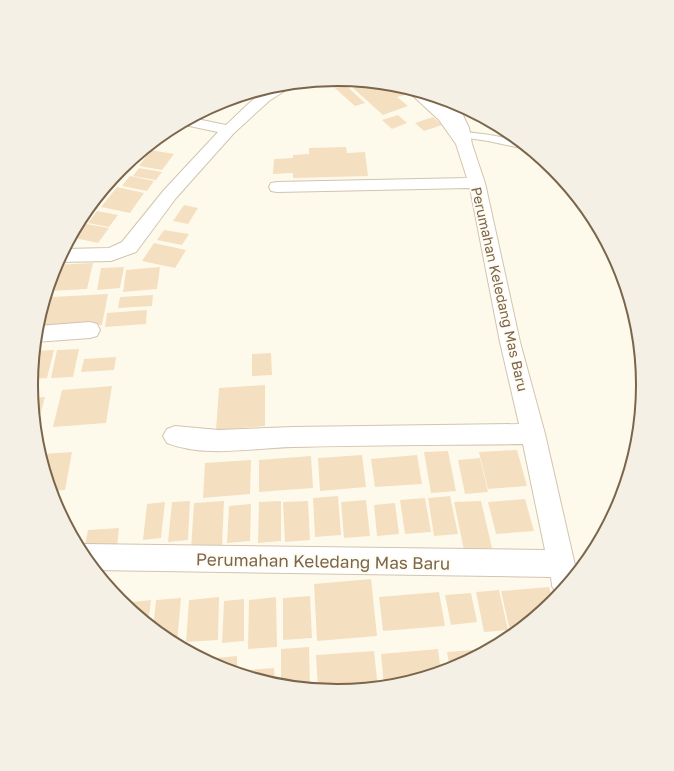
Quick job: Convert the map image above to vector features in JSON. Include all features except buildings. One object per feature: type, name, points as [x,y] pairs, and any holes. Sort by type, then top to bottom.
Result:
[{"type":"street","points":[[68,256],[111,254],[129,247],[170,194],[229,130],[269,95]]},
{"type":"street","name":"Perumahan Keledang Mas Baru","points":[[92,557],[564,575],[533,434],[510,342],[477,183],[464,141],[444,117],[426,100]]},
{"type":"street","points":[[448,108],[454,113],[462,124],[464,141]]},
{"type":"street","points":[[194,124],[229,130]]},
{"type":"street","points":[[278,188],[477,183]]},
{"type":"street","points":[[43,333],[90,330]]},
{"type":"street","points":[[175,436],[190,439],[215,440],[290,437],[533,434]]},
{"type":"lane","points":[[464,141],[488,138],[514,144]]}]
